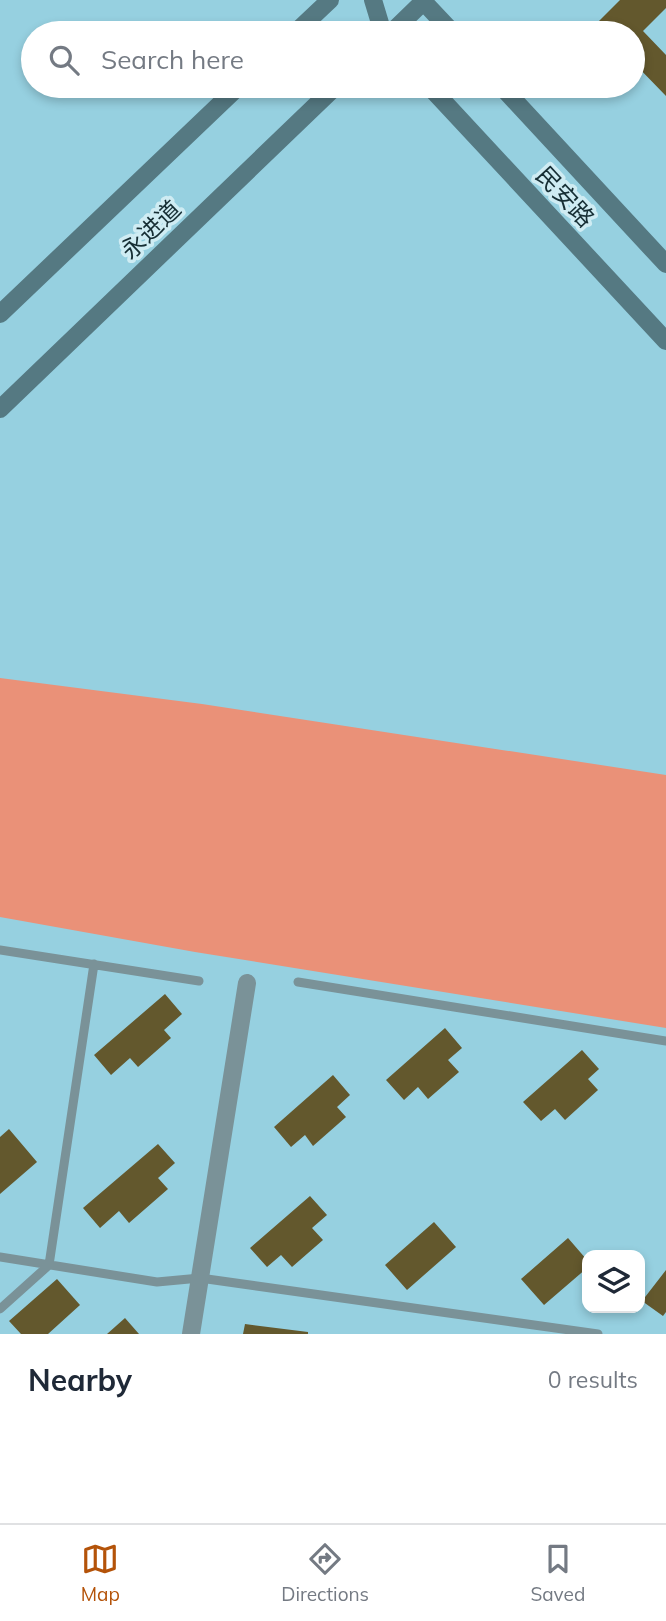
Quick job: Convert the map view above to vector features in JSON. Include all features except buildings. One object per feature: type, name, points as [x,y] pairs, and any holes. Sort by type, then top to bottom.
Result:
[{"type":"main road","points":[[308,21],[330,0]]},
{"type":"main road","points":[[373,0],[379,21]]},
{"type":"main road","points":[[403,21],[424,0],[442,21]]},
{"type":"main road","name":"永进道","points":[[0,314],[226,98]]},
{"type":"main road","name":"永进道","points":[[0,409],[324,98]]},
{"type":"main road","name":"民安路","points":[[440,98],[666,341]]},
{"type":"main road","name":"民安路","points":[[512,98],[666,264]]},
{"type":"street","points":[[191,1334],[247,983]]},
{"type":"lane","points":[[0,950],[200,981]]},
{"type":"lane","points":[[0,1309],[49,1265],[94,964]]},
{"type":"lane","points":[[298,982],[666,1041]]},
{"type":"lane","points":[[0,1257],[157,1282],[200,1278],[598,1334]]},
{"type":"shaded area","points":[[0,678],[202,704],[666,775],[666,1028],[195,952],[0,917]]}]
